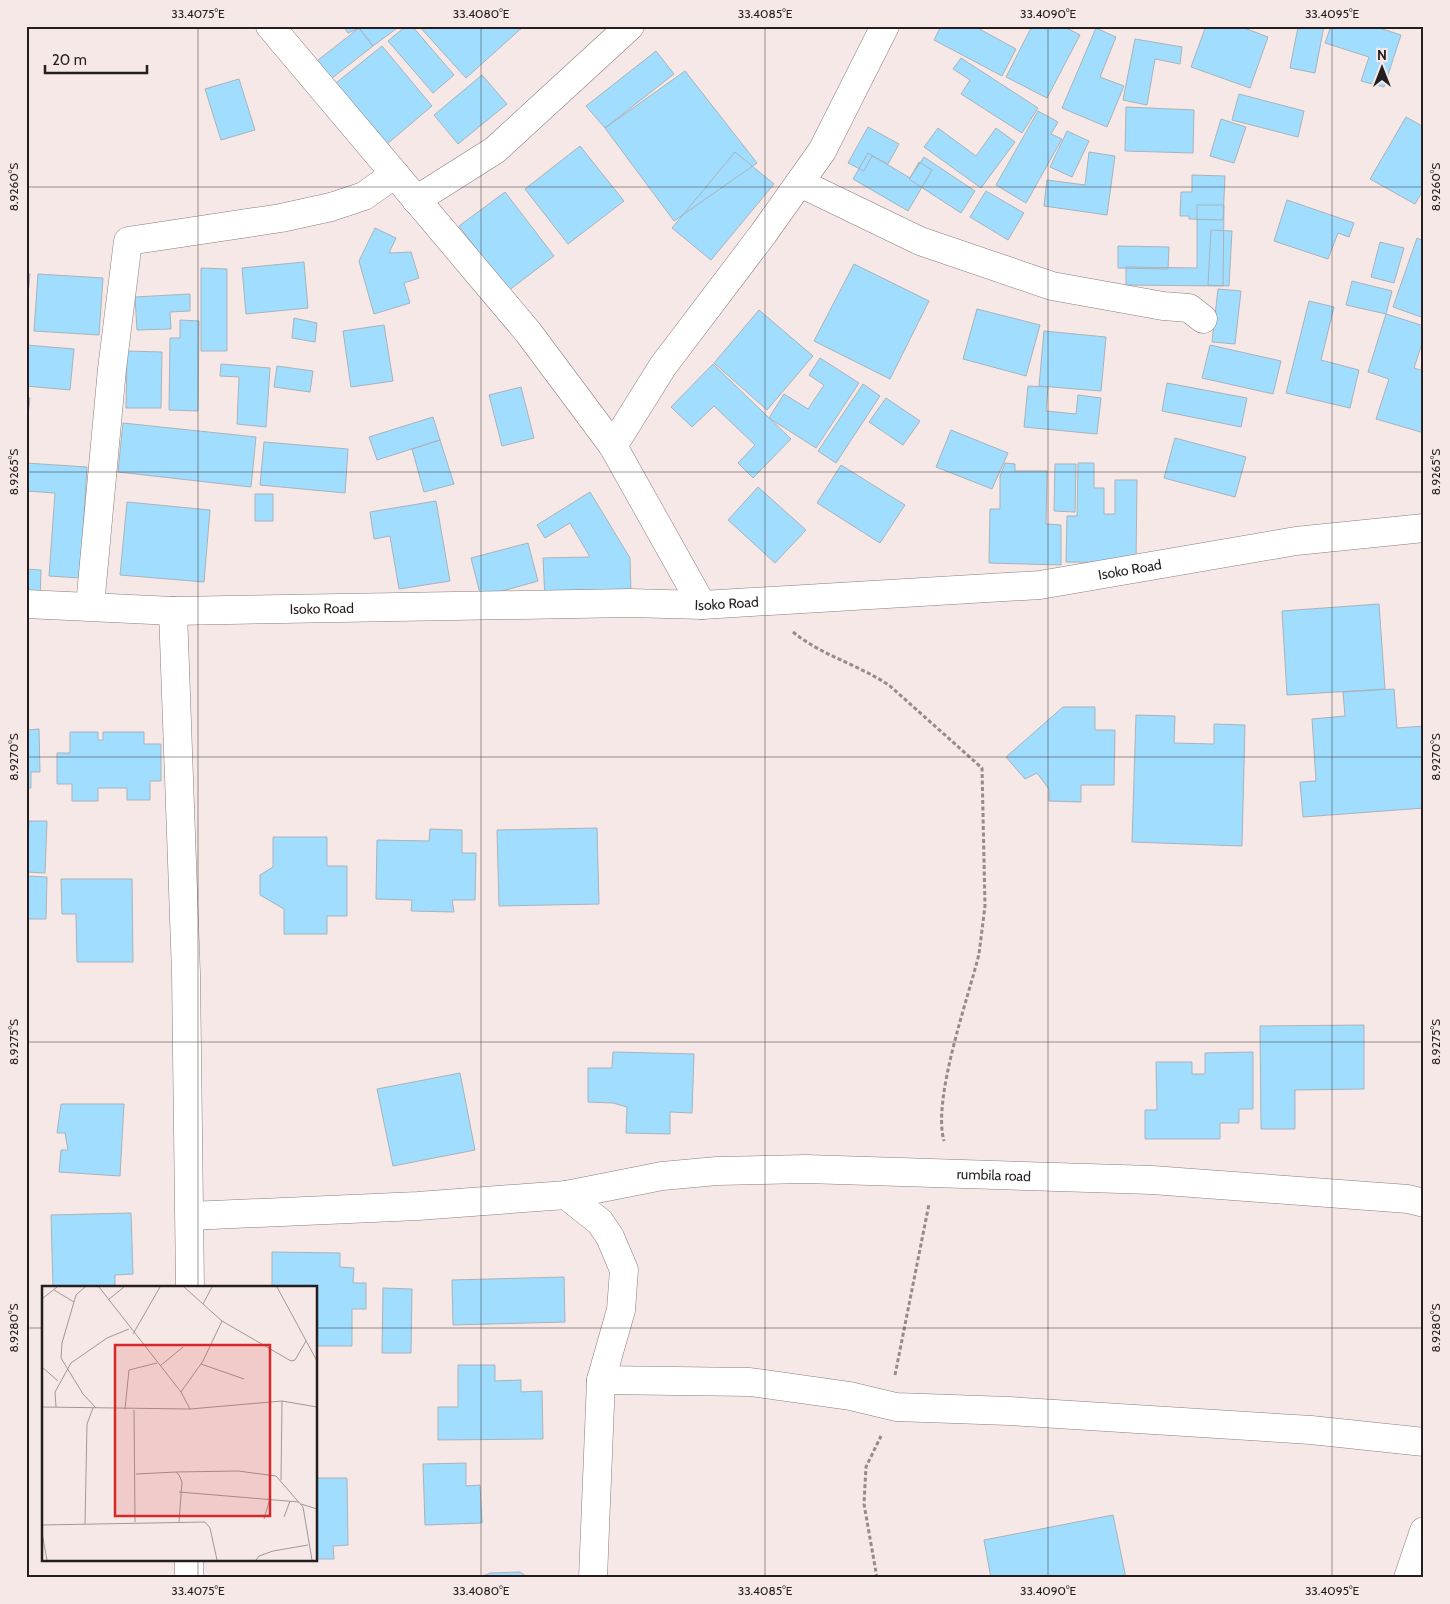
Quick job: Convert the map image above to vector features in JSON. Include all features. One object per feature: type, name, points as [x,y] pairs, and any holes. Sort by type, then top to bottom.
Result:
[{"type":"street","points":[[270,26],[528,332],[613,446],[702,604]]},
{"type":"street","points":[[416,200],[495,150],[630,26]]},
{"type":"street","points":[[613,446],[663,366],[822,151],[885,26]]},
{"type":"street","points":[[90,606],[112,369],[128,241],[281,218],[331,207],[364,196],[395,174]]},
{"type":"street","points":[[800,183],[920,241],[1043,283],[1163,306],[1189,308],[1203,319]]},
{"type":"street","name":"Isoko Road","points":[[26,604],[173,611],[630,603],[702,604],[1040,585],[1296,541],[1424,528]]},
{"type":"street","points":[[173,611],[186,973],[190,1286]]},
{"type":"street","name":"rumbila road","points":[[190,1216],[418,1206],[566,1195],[629,1182],[718,1171],[806,1169],[977,1176],[1152,1180],[1408,1199],[1424,1203]]},
{"type":"street","points":[[566,1195],[600,1222],[620,1256],[624,1270],[620,1310],[601,1380],[593,1578]]},
{"type":"street","points":[[601,1380],[750,1382],[850,1396],[892,1406],[1009,1411],[1311,1430],[1424,1442]]},
{"type":"street","points":[[1408,1578],[1424,1530]]},
{"type":"street","points":[[189,1562],[189,1578]]},
{"type":"path","points":[[757,600],[797,635],[837,658],[874,675],[890,686],[982,768],[984,906],[982,936],[942,1105],[941,1117],[942,1132],[952,1156],[977,1176]]},
{"type":"path","points":[[877,1578],[864,1504],[866,1467],[892,1406],[934,1174]]},
{"type":"building","points":[[343,26],[400,26],[373,46],[359,28],[348,33]]},
{"type":"building","points":[[406,26],[412,26],[454,75],[433,93],[388,41]]},
{"type":"building","points":[[419,26],[524,26],[466,78]]},
{"type":"building","points":[[941,26],[974,26],[1016,49],[1002,76],[934,40]]},
{"type":"building","points":[[1032,26],[1063,26],[1080,35],[1047,98],[1006,77]]},
{"type":"building","points":[[1206,26],[1239,26],[1268,37],[1250,88],[1191,67]]},
{"type":"building","points":[[1294,26],[1324,26],[1315,73],[1290,68],[1298,27]]},
{"type":"building","points":[[1331,26],[1373,26],[1401,35],[1384,87],[1361,81],[1369,57],[1325,43]]},
{"type":"building","points":[[359,28],[373,46],[327,82],[313,64]]},
{"type":"building","points":[[1096,28],[1116,37],[1100,77],[1124,86],[1107,127],[1062,108]]},
{"type":"building","points":[[1135,39],[1182,47],[1180,64],[1155,59],[1147,105],[1123,100]]},
{"type":"building","points":[[382,46],[432,106],[387,144],[336,83]]},
{"type":"building","points":[[656,51],[674,74],[605,128],[586,106]]},
{"type":"building","points":[[961,58],[1038,108],[1022,133],[961,94],[970,80],[953,69]]},
{"type":"building","points":[[685,71],[757,163],[674,221],[605,128]]},
{"type":"building","points":[[482,75],[507,104],[458,144],[434,115]]},
{"type":"building","points":[[239,79],[255,130],[221,140],[205,89]]},
{"type":"building","points":[[1239,94],[1304,111],[1298,137],[1232,120]]},
{"type":"building","points":[[1126,107],[1194,110],[1193,153],[1125,151]]},
{"type":"building","points":[[1038,111],[1058,122],[1051,134],[1062,139],[1026,203],[996,185]]},
{"type":"building","points":[[1406,117],[1424,127],[1424,189],[1415,204],[1370,179]]},
{"type":"building","points":[[1221,119],[1246,127],[1234,163],[1210,156]]},
{"type":"building","points":[[868,127],[899,144],[888,164],[872,156],[864,171],[848,163]]},
{"type":"building","points":[[938,128],[976,156],[996,128],[1015,142],[981,188],[924,147]]},
{"type":"building","points":[[1067,131],[1089,141],[1072,177],[1050,167]]},
{"type":"building","points":[[580,146],[624,201],[568,244],[525,189]]},
{"type":"building","points":[[735,152],[774,184],[711,260],[672,228]]},
{"type":"building","points":[[1089,152],[1115,156],[1107,215],[1044,206],[1047,180],[1085,185]]},
{"type":"building","points":[[868,153],[910,178],[919,162],[932,170],[908,211],[853,179]]},
{"type":"building","points":[[924,157],[975,191],[961,213],[909,179]]},
{"type":"building","points":[[1192,175],[1225,176],[1223,220],[1189,219],[1189,216],[1180,216],[1181,192],[1192,192]]},
{"type":"building","points":[[986,191],[1024,213],[1008,240],[970,217]]},
{"type":"building","points":[[505,192],[554,256],[508,291],[459,226]]},
{"type":"building","points":[[1287,200],[1354,223],[1349,237],[1338,233],[1328,259],[1274,241]]},
{"type":"building","points":[[1197,205],[1224,205],[1223,286],[1126,285],[1126,267],[1197,268]]},
{"type":"building","points":[[375,228],[396,238],[389,253],[411,252],[419,278],[404,283],[410,303],[374,314],[359,261]]},
{"type":"building","points":[[1211,230],[1232,231],[1229,286],[1208,285]]},
{"type":"building","points":[[1417,238],[1424,241],[1424,318],[1393,307]]},
{"type":"building","points":[[1380,242],[1404,248],[1394,283],[1371,277]]},
{"type":"building","points":[[1118,246],[1169,247],[1168,269],[1118,268]]},
{"type":"building","points":[[304,262],[308,308],[246,314],[242,268]]},
{"type":"building","points":[[854,264],[929,301],[890,379],[814,341]]},
{"type":"building","points":[[201,268],[227,269],[227,351],[201,351]]},
{"type":"building","points":[[26,273],[30,274],[26,316]]},
{"type":"building","points":[[38,274],[103,278],[99,335],[34,331]]},
{"type":"building","points":[[1352,281],[1392,291],[1386,314],[1346,305]]},
{"type":"building","points":[[1218,289],[1241,291],[1235,344],[1212,342]]},
{"type":"building","points":[[190,294],[190,311],[170,312],[171,329],[137,330],[135,297]]},
{"type":"building","points":[[1309,301],[1334,307],[1321,360],[1359,370],[1350,408],[1286,393]]},
{"type":"building","points":[[977,309],[1040,325],[1026,376],[963,359]]},
{"type":"building","points":[[759,310],[813,356],[767,410],[714,363]]},
{"type":"building","points":[[1386,314],[1424,326],[1424,337],[1414,368],[1424,371],[1424,433],[1376,419],[1389,379],[1368,372]]},
{"type":"building","points":[[294,318],[317,323],[315,342],[292,338]]},
{"type":"building","points":[[180,320],[199,321],[198,411],[169,410],[170,338],[180,338]]},
{"type":"building","points":[[384,325],[393,381],[351,387],[343,331]]},
{"type":"building","points":[[1044,331],[1106,337],[1101,391],[1039,386]]},
{"type":"building","points":[[26,345],[74,349],[70,390],[26,386]]},
{"type":"building","points":[[1210,345],[1281,361],[1273,394],[1202,378]]},
{"type":"building","points":[[127,351],[162,352],[161,408],[126,408]]},
{"type":"building","points":[[820,358],[859,383],[816,448],[769,418],[784,394],[808,409],[824,385],[809,375]]},
{"type":"building","points":[[221,364],[270,368],[266,427],[237,424],[239,377],[220,376]]},
{"type":"building","points":[[713,364],[791,439],[753,478],[738,463],[755,445],[714,406],[692,427],[671,407]]},
{"type":"building","points":[[277,366],[313,371],[310,392],[274,387]]},
{"type":"building","points":[[1167,383],[1247,398],[1241,427],[1162,411]]},
{"type":"building","points":[[863,384],[880,396],[836,463],[818,451]]},
{"type":"building","points":[[1028,386],[1048,387],[1046,411],[1076,414],[1078,395],[1101,398],[1097,434],[1024,427]]},
{"type":"building","points":[[521,387],[534,438],[502,446],[489,395]]},
{"type":"building","points":[[26,398],[30,398],[26,432]]},
{"type":"building","points":[[886,398],[920,421],[903,445],[869,422]]},
{"type":"building","points":[[433,417],[440,440],[377,460],[369,437]]},
{"type":"building","points":[[123,423],[256,437],[251,487],[118,472]]},
{"type":"building","points":[[951,430],[1008,453],[992,489],[936,467]]},
{"type":"building","points":[[1175,438],[1246,457],[1235,497],[1164,478]]},
{"type":"building","points":[[440,440],[454,484],[424,492],[412,449]]},
{"type":"building","points":[[264,442],[348,449],[345,493],[260,485]]},
{"type":"building","points":[[26,463],[87,467],[80,578],[49,576],[55,493],[26,491]]},
{"type":"building","points":[[1005,463],[1015,464],[1015,471],[1047,471],[1046,524],[1061,525],[1061,565],[989,563],[990,509],[1000,509],[1000,476]]},
{"type":"building","points":[[1078,463],[1094,463],[1094,488],[1104,488],[1104,514],[1115,514],[1115,480],[1137,480],[1136,563],[1066,562],[1067,516],[1077,516]]},
{"type":"building","points":[[1055,464],[1076,464],[1075,512],[1054,511]]},
{"type":"building","points":[[841,465],[905,505],[880,543],[817,503]]},
{"type":"building","points":[[758,487],[806,530],[775,563],[728,520]]},
{"type":"building","points":[[590,492],[630,558],[631,596],[545,599],[543,558],[590,557],[570,523],[545,538],[537,525]]},
{"type":"building","points":[[255,494],[273,494],[273,521],[255,521]]},
{"type":"building","points":[[436,501],[450,581],[399,589],[390,536],[374,539],[370,512]]},
{"type":"building","points":[[127,502],[210,510],[204,582],[120,575]]},
{"type":"building","points":[[528,543],[538,581],[481,597],[471,558]]},
{"type":"building","points":[[26,569],[41,570],[40,602],[26,601]]},
{"type":"building","points":[[1379,604],[1385,689],[1287,695],[1282,611]]},
{"type":"building","points":[[1394,689],[1397,728],[1424,726],[1424,808],[1303,817],[1300,782],[1316,781],[1312,719],[1345,716],[1343,692]]},
{"type":"building","points":[[1063,707],[1095,707],[1095,730],[1115,730],[1114,785],[1081,785],[1081,802],[1049,801],[1049,789],[1037,773],[1025,779],[1006,757]]},
{"type":"building","points":[[1136,715],[1175,716],[1174,743],[1214,744],[1214,724],[1245,725],[1242,846],[1132,842]]},
{"type":"building","points":[[39,729],[40,772],[31,772],[31,788],[26,788],[26,730]]},
{"type":"building","points":[[70,732],[98,732],[98,740],[103,740],[103,732],[144,732],[144,744],[161,744],[161,781],[150,781],[150,800],[127,800],[127,788],[98,788],[98,801],[72,801],[72,784],[57,784],[57,753],[70,753]]},
{"type":"building","points":[[29,821],[47,821],[45,873],[27,872]]},
{"type":"building","points":[[597,828],[599,904],[499,906],[497,830]]},
{"type":"building","points":[[430,829],[462,830],[462,853],[476,853],[475,900],[452,900],[454,912],[411,911],[412,900],[376,899],[377,840],[429,841]]},
{"type":"building","points":[[273,837],[327,837],[327,866],[347,866],[347,916],[327,916],[327,934],[284,934],[284,909],[260,895],[260,875],[273,867]]},
{"type":"building","points":[[26,876],[47,877],[46,919],[26,919]]},
{"type":"building","points":[[61,879],[132,879],[133,962],[77,962],[76,914],[62,914]]},
{"type":"building","points":[[1364,1025],[1364,1089],[1295,1090],[1295,1129],[1261,1129],[1260,1026]]},
{"type":"building","points":[[613,1052],[694,1054],[692,1113],[670,1112],[670,1134],[626,1133],[627,1107],[613,1103],[588,1102],[588,1068],[612,1068]]},
{"type":"building","points":[[1253,1052],[1253,1109],[1239,1109],[1239,1123],[1220,1123],[1220,1139],[1145,1139],[1145,1110],[1157,1110],[1156,1062],[1192,1062],[1192,1074],[1205,1074],[1205,1053]]},
{"type":"building","points":[[460,1073],[475,1150],[393,1166],[377,1089]]},
{"type":"building","points":[[61,1104],[124,1104],[120,1176],[59,1172],[61,1150],[68,1150],[65,1133],[57,1133]]},
{"type":"building","points":[[131,1213],[133,1274],[115,1275],[115,1286],[53,1286],[51,1215]]},
{"type":"building","points":[[272,1252],[340,1253],[340,1267],[354,1268],[353,1283],[366,1283],[366,1309],[352,1309],[352,1346],[318,1346],[318,1286],[272,1286]]},
{"type":"building","points":[[564,1277],[565,1322],[453,1325],[452,1280]]},
{"type":"building","points":[[383,1288],[412,1289],[411,1353],[382,1353]]},
{"type":"building","points":[[458,1365],[495,1365],[495,1381],[521,1380],[521,1392],[542,1391],[543,1439],[438,1440],[438,1407],[458,1407]]},
{"type":"building","points":[[466,1463],[466,1486],[480,1485],[482,1523],[425,1525],[423,1464]]},
{"type":"building","points":[[318,1478],[347,1478],[348,1545],[333,1546],[334,1559],[318,1559]]},
{"type":"building","points":[[1113,1515],[1126,1578],[991,1578],[984,1540]]},
{"type":"building","points":[[520,1572],[529,1578],[478,1578],[490,1573]]}]
